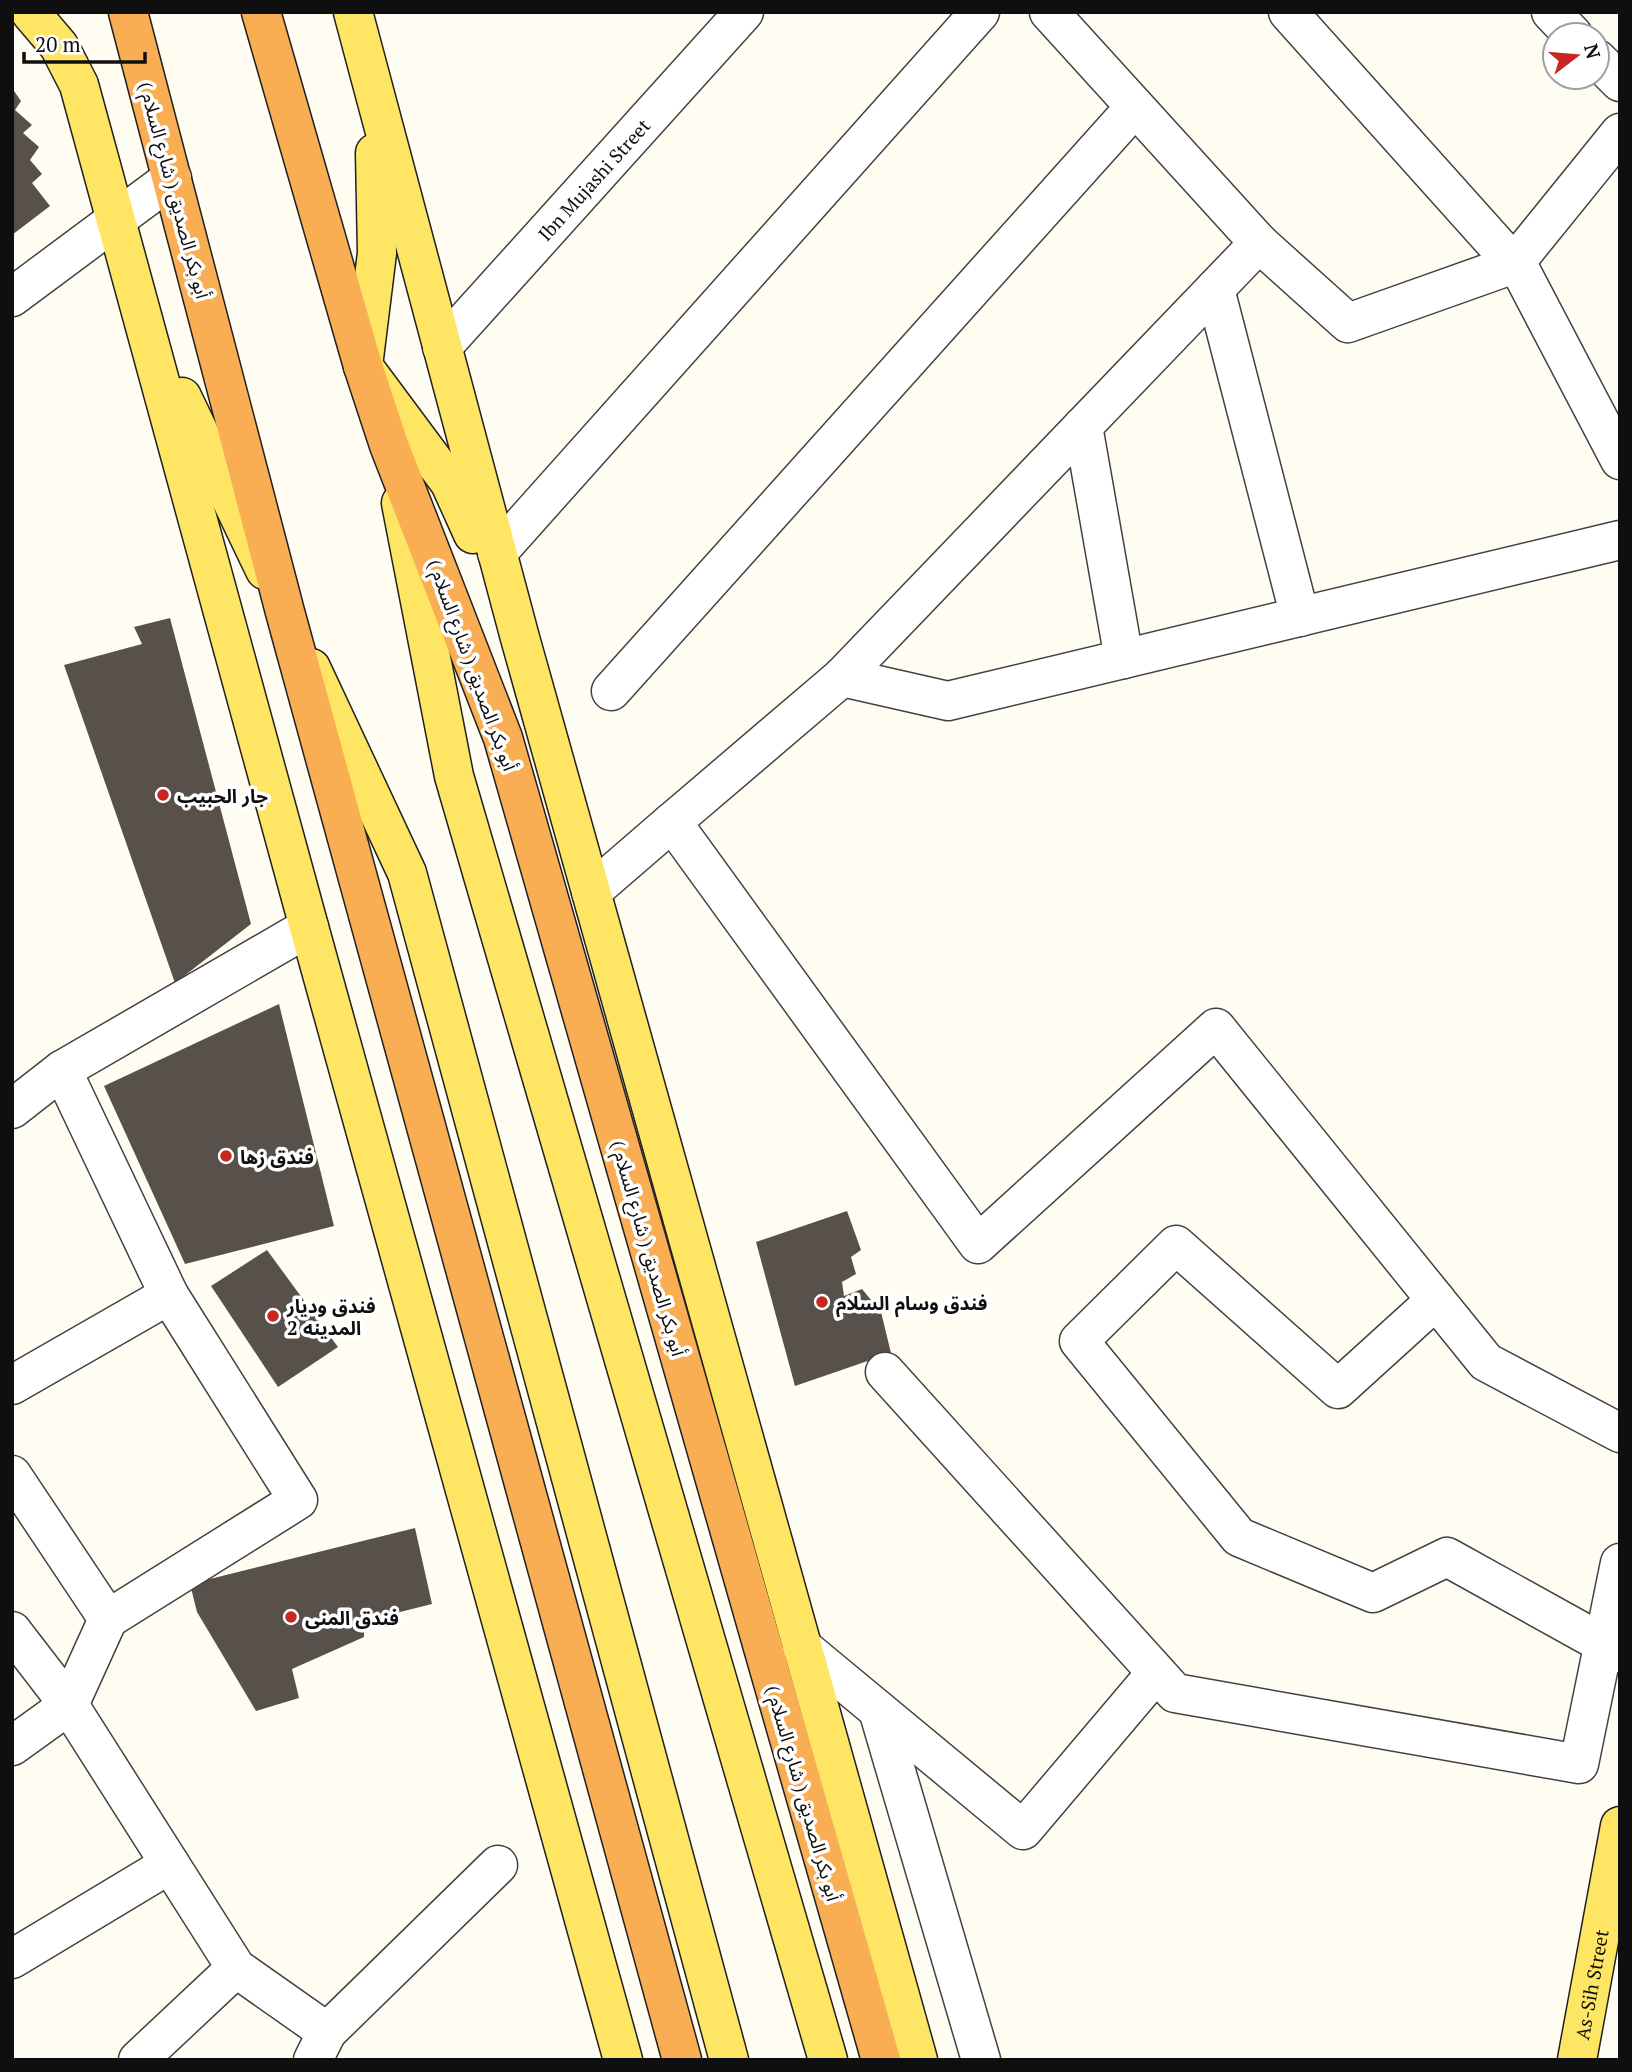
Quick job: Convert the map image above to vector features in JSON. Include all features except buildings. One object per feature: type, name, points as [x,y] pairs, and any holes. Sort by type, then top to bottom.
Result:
[{"type":"highway","name":"( شارع السلام ) أبو بكر الصديق","points":[[128,12],[285,612],[682,2060]]},
{"type":"highway","name":"( شارع السلام ) أبو بكر الصديق","points":[[261,12],[363,366],[389,445],[503,738],[881,2060]]},
{"type":"main road","points":[[30,12],[59,46],[79,85],[623,2060]]},
{"type":"main road","points":[[352,12],[520,638],[918,2060]]},
{"type":"main road","points":[[374,92],[377,253],[363,366],[450,483],[520,638]]},
{"type":"main road","points":[[140,310],[285,612]]},
{"type":"main road","name":"( شارع السلام ) أبو بكر الصديق","points":[[389,445],[454,776],[828,2060]]},
{"type":"main road","name":"( شارع السلام ) أبو بكر الصديق","points":[[285,612],[407,873],[729,2060]]},
{"type":"main road","name":"As-Sih Street","points":[[1577,2060],[1620,1826]]},
{"type":"street","name":"Ibn Mujashi Street","points":[[442,346],[744,12]]},
{"type":"street","points":[[497,553],[980,12]]},
{"type":"street","points":[[1049,12],[1259,243],[1348,323],[1514,264],[1620,133]]},
{"type":"street","points":[[1288,12],[1521,273],[1620,460]]},
{"type":"street","points":[[611,691],[1135,107]]},
{"type":"street","points":[[12,297],[172,178]]},
{"type":"street","points":[[591,892],[842,677],[1259,243]]},
{"type":"street","points":[[1215,289],[1300,617]]},
{"type":"street","points":[[1083,426],[1124,659]]},
{"type":"street","points":[[842,677],[948,701],[1620,540]]},
{"type":"street","points":[[672,822],[978,1244],[1216,1028],[1486,1362],[1620,1433]]},
{"type":"street","points":[[12,1109],[62,1070],[309,927]]},
{"type":"street","points":[[12,1746],[69,1705],[108,1619],[298,1500],[169,1295],[62,1070]]},
{"type":"street","points":[[1436,1300],[1338,1389],[1176,1245],[1079,1341],[1239,1537],[1373,1593],[1447,1556],[1612,1649]]},
{"type":"street","points":[[12,1385],[169,1295]]},
{"type":"street","points":[[885,1372],[1175,1693],[1579,1764],[1612,1649],[1620,1563]]},
{"type":"street","points":[[12,1475],[26,1525],[108,1619]]},
{"type":"street","points":[[12,1630],[69,1705],[236,1968],[320,2046],[498,1864]]},
{"type":"street","points":[[802,1647],[1023,1830],[1156,1672]]},
{"type":"street","points":[[878,1710],[981,2060]]},
{"type":"street","points":[[12,1959],[170,1864]]},
{"type":"street","points":[[138,2060],[236,1968]]},
{"type":"place","name":"جار الحبيب","points":[[163,795]]},
{"type":"place","name":"فندق زها","points":[[226,1156]]},
{"type":"place","name":"فندق وسام السلام","points":[[822,1302]]},
{"type":"place","name":"فندق وديار المدينه 2","points":[[273,1316]]},
{"type":"place","name":"فندق المنى","points":[[291,1617]]}]
